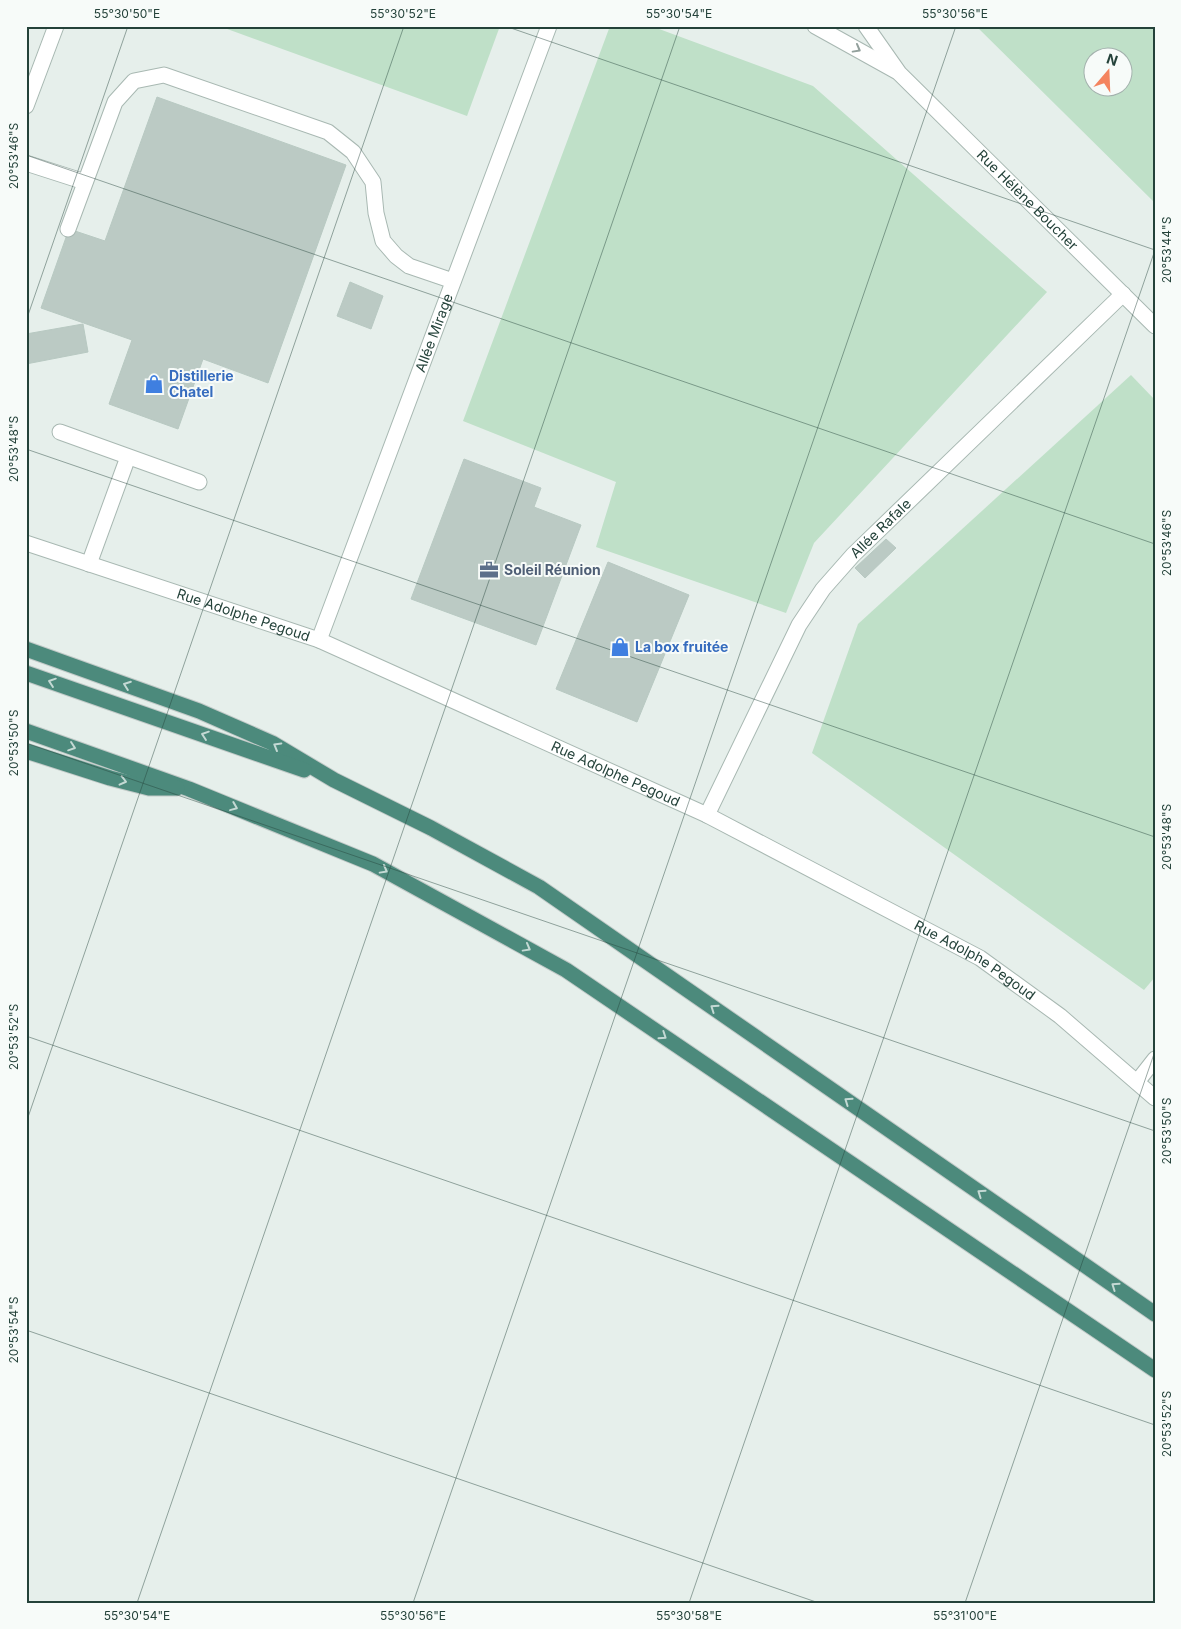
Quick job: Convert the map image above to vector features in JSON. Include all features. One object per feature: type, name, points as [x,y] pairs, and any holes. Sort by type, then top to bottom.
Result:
[{"type":"highway","points":[[26,649],[199,711],[272,743],[334,780],[431,828],[540,887],[1155,1314]]},
{"type":"highway","points":[[26,673],[334,780]]},
{"type":"highway","points":[[26,731],[189,788],[372,864],[566,970],[1155,1370]]},
{"type":"highway","points":[[26,752],[149,788],[189,788]]},
{"type":"street","points":[[26,106],[56,26]]},
{"type":"street","name":"Allée Mirage","points":[[319,640],[549,26]]},
{"type":"street","name":"Rue Hélène Boucher","points":[[815,26],[899,72]]},
{"type":"street","name":"Rue Hélène Boucher","points":[[866,26],[899,72],[1155,326]]},
{"type":"street","points":[[68,229],[115,102],[134,81],[164,75],[328,132],[353,152],[373,182],[376,213],[383,241],[409,266],[454,281]]},
{"type":"street","points":[[26,163],[85,182]]},
{"type":"street","name":"Allée Rafale","points":[[707,815],[799,625],[823,589],[853,555],[1123,294]]},
{"type":"street","points":[[60,432],[199,482]]},
{"type":"street","points":[[89,564],[128,457]]},
{"type":"street","name":"Rue Adolphe Pegoud","points":[[26,543],[319,640],[707,815],[980,958],[1060,1016],[1155,1098]]},
{"type":"street","points":[[1137,1082],[1155,1059]]},
{"type":"green space","points":[[219,26],[500,26],[467,116]]},
{"type":"green space","points":[[610,26],[651,26],[813,86],[1047,292],[814,543],[786,613],[596,547],[616,482],[463,421]]},
{"type":"green space","points":[[976,26],[1155,26],[1155,203]]},
{"type":"green space","points":[[1131,375],[1155,400],[1155,977],[1144,990],[812,753],[858,624]]},
{"type":"building","points":[[157,97],[346,165],[268,383],[203,359],[178,429],[109,404],[132,340],[41,308],[69,229],[105,241]]},
{"type":"building","points":[[350,282],[383,296],[371,329],[337,316]]},
{"type":"building","points":[[83,324],[88,352],[26,364],[26,334]]},
{"type":"building","points":[[464,459],[541,488],[534,507],[581,525],[536,645],[411,599]]},
{"type":"building","points":[[886,539],[896,548],[865,578],[855,568]]},
{"type":"building","points":[[608,562],[689,595],[637,722],[556,689]]},
{"type":"place","name":"Distillerie Chatel","points":[[154,384]]},
{"type":"place","name":"Soleil Réunion","points":[[489,570]]},
{"type":"place","name":"La box fruitée","points":[[620,647]]}]
